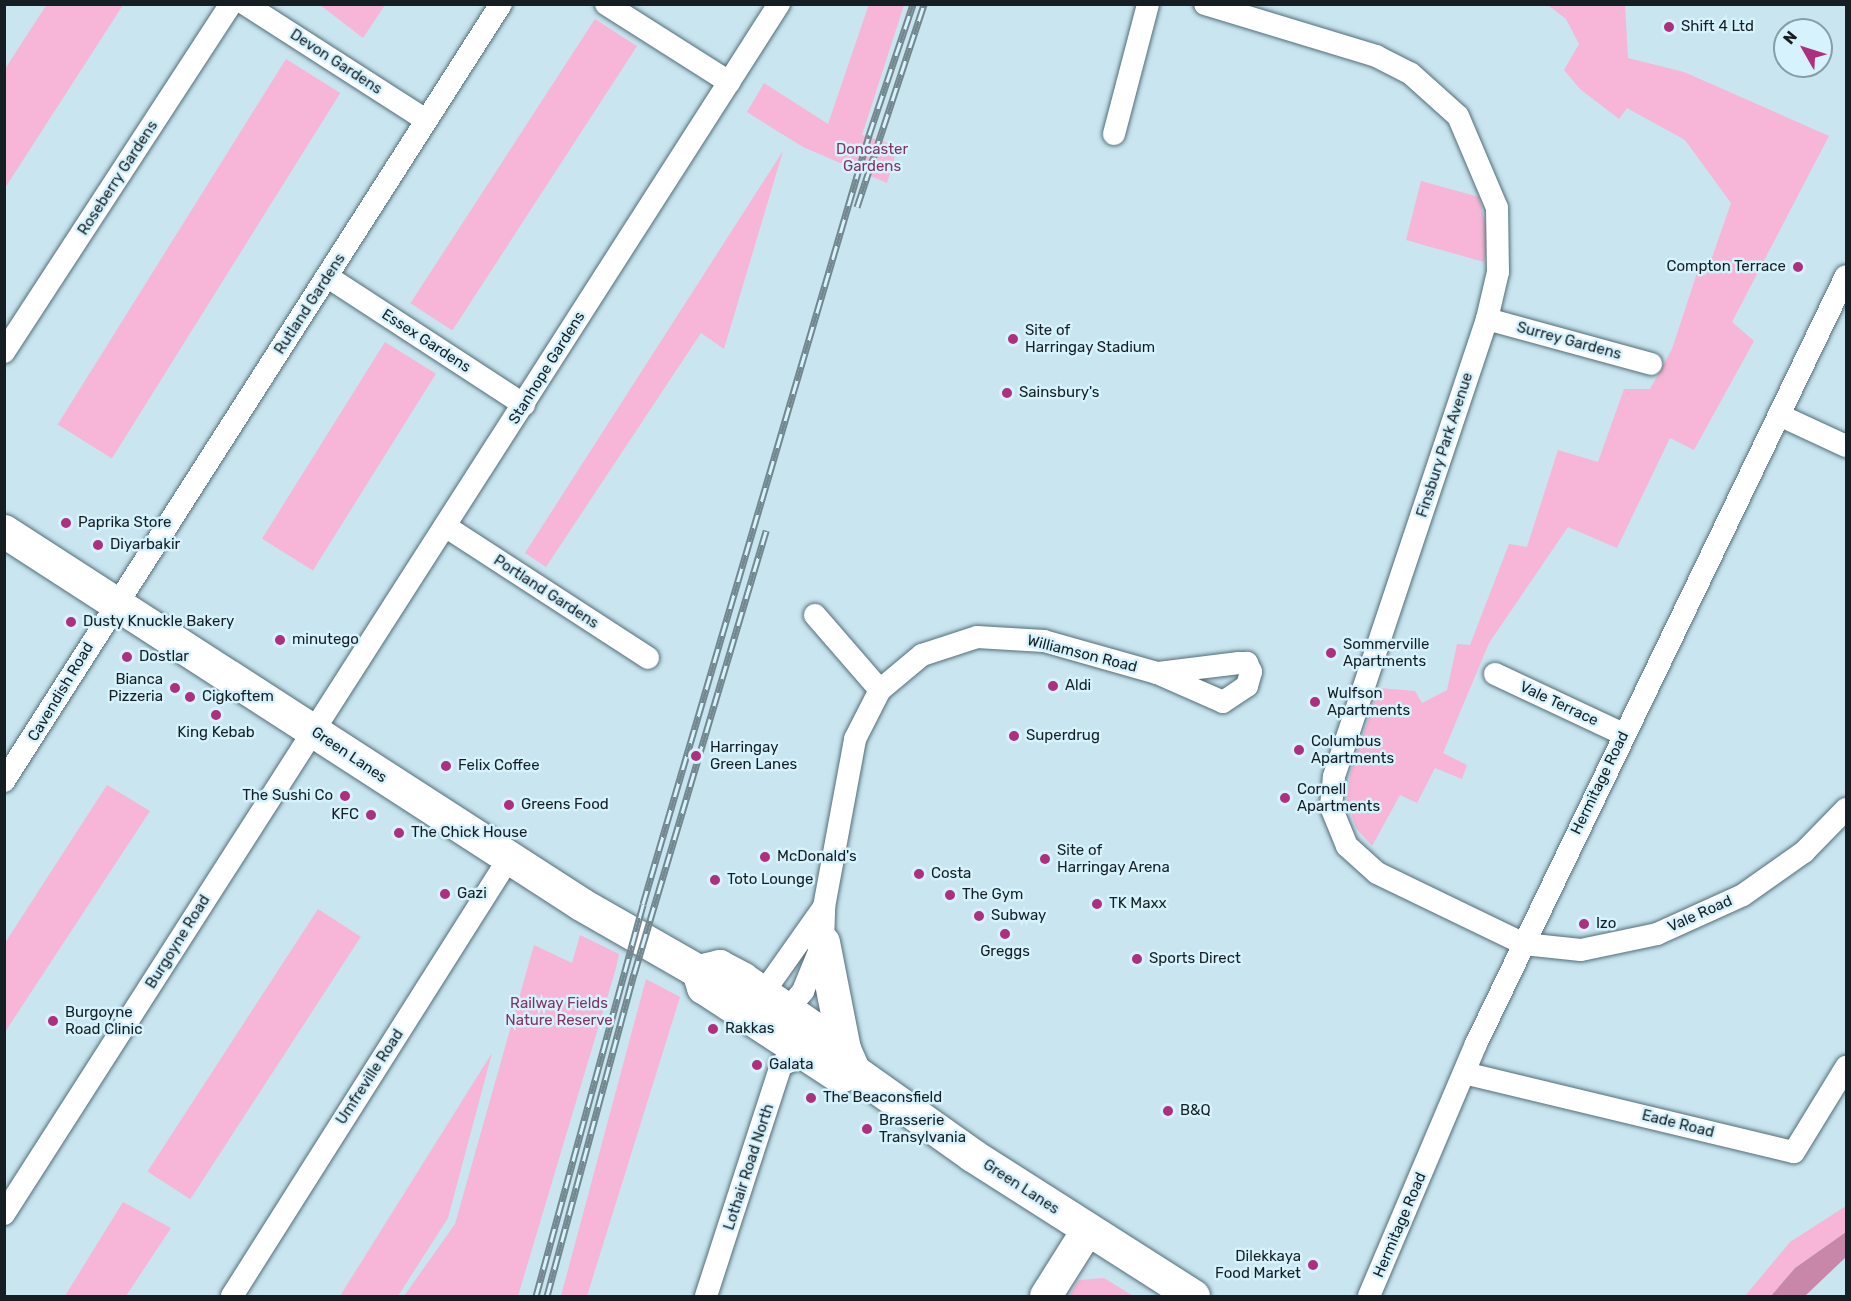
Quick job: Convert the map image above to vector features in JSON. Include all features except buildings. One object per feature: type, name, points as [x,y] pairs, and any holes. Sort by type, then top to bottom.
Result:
[{"type":"main road","name":"Green Lanes","points":[[4,531],[509,858],[698,971],[703,987],[768,1011],[849,1060],[1087,1231],[1193,1296]]},
{"type":"main road","points":[[823,942],[849,1060]]},
{"type":"main road","name":"Green Lanes","points":[[768,1011],[807,1054],[839,1076],[849,1060]]},
{"type":"main road","points":[[1046,1296],[1087,1231]]},
{"type":"street","name":"Roseberry Gardens","points":[[4,352],[231,4]]},
{"type":"street","name":"Devon Gardens","points":[[245,4],[426,120]]},
{"type":"street","name":"Rutland Gardens","points":[[118,603],[501,4]]},
{"type":"street","points":[[606,4],[729,82]]},
{"type":"street","name":"Stanhope Gardens","points":[[314,731],[779,4]]},
{"type":"street","points":[[1114,134],[1148,4]]},
{"type":"street","name":"Finsbury Park Avenue","points":[[1205,4],[1376,56],[1410,73],[1458,116],[1497,208],[1498,272],[1487,319],[1344,743],[1331,807],[1347,846],[1377,873],[1524,944]]},
{"type":"street","name":"Hermitage Road","points":[[1370,1296],[1464,1073],[1524,944],[1623,734],[1846,276]]},
{"type":"street","name":"Essex Gardens","points":[[328,277],[524,405]]},
{"type":"street","name":"Surrey Gardens","points":[[1487,319],[1651,364]]},
{"type":"street","points":[[1779,415],[1846,446]]},
{"type":"street","name":"Portland Gardens","points":[[445,526],[648,658]]},
{"type":"street","name":"Cavendish Road","points":[[4,782],[118,603]]},
{"type":"street","points":[[815,615],[880,690]]},
{"type":"street","name":"Williamson Road","points":[[768,1011],[809,978],[823,942],[824,907],[855,739],[880,690],[922,655],[977,637],[1044,641],[1157,673]]},
{"type":"street","name":"Vale Terrace","points":[[1495,674],[1623,734]]},
{"type":"street","name":"Burgoyne Road","points":[[4,1214],[314,731]]},
{"type":"street","name":"Vale Road","points":[[1524,944],[1564,950],[1612,945],[1712,911],[1779,872],[1846,809]]},
{"type":"street","name":"Umfreville Road","points":[[232,1296],[509,858]]},
{"type":"street","name":"Williamson Road","points":[[768,1011],[824,907]]},
{"type":"street","name":"Lothair Road North","points":[[706,1296],[771,1108],[781,1065],[807,1054]]},
{"type":"street","name":"Eade Road","points":[[1464,1073],[1794,1152],[1846,1067]]},
{"type":"green space","points":[[47,4],[123,5],[5,188],[5,69]]},
{"type":"green space","points":[[320,4],[385,5],[363,38]]},
{"type":"green space","name":"Doncaster Gardens","points":[[869,4],[904,5],[862,135],[898,146],[887,183],[803,147],[747,112],[764,83],[828,124]]},
{"type":"green space","points":[[1548,5],[1625,5],[1628,58],[1684,72],[1829,136],[1732,322],[1754,341],[1694,450],[1670,438],[1617,548],[1568,527],[1489,643],[1443,753],[1467,765],[1462,779],[1435,768],[1417,803],[1400,795],[1372,846],[1356,828],[1347,802],[1350,774],[1379,688],[1415,691],[1422,703],[1447,690],[1457,644],[1470,645],[1509,544],[1527,547],[1558,450],[1598,462],[1624,389],[1650,389],[1672,349],[1697,273],[1706,275],[1731,203],[1685,140],[1627,108],[1619,119],[1580,89],[1564,70],[1579,44],[1566,19]]},
{"type":"green space","points":[[595,19],[637,46],[452,331],[410,303]]},
{"type":"green space","points":[[286,59],[340,93],[112,458],[58,425]]},
{"type":"green space","points":[[783,151],[724,349],[701,333],[546,567],[525,553]]},
{"type":"green space","points":[[1421,181],[1479,197],[1488,236],[1484,262],[1406,240]]},
{"type":"green space","points":[[385,342],[436,374],[313,571],[262,539]]},
{"type":"green space","points":[[107,785],[150,811],[5,1032],[5,943]]},
{"type":"green space","points":[[318,909],[361,937],[190,1199],[148,1172]]},
{"type":"green space","name":"Railway Fields Nature Reserve","points":[[580,935],[619,954],[518,1296],[404,1296],[455,1224],[534,945],[572,963]]},
{"type":"green space","points":[[646,979],[680,997],[587,1296],[561,1296]]},
{"type":"green space","points":[[492,1053],[448,1218],[398,1296],[340,1296]]},
{"type":"green space","points":[[123,1202],[171,1228],[126,1296],[65,1296]]},
{"type":"green space","points":[[1846,1206],[1846,1232],[1795,1268],[1771,1296],[1745,1296],[1790,1242]]},
{"type":"green space","points":[[1104,1278],[1133,1296],[1069,1296],[1079,1280]]},
{"type":"shaded area","points":[[1846,1232],[1846,1257],[1805,1296],[1771,1296],[1795,1268]]},
{"type":"railway","points":[[536,1296],[643,904],[869,135],[913,4]]},
{"type":"railway","points":[[857,207],[924,4]]},
{"type":"railway","points":[[547,1296],[634,974],[766,530]]},
{"type":"place","name":"Shift 4 Ltd","points":[[1669,27]]},
{"type":"place","name":"Compton Terrace","points":[[1798,267]]},
{"type":"place","name":"Site of Harringay Stadium","points":[[1013,339]]},
{"type":"place","name":"Sainsbury's","points":[[1007,393]]},
{"type":"place","name":"Paprika Store","points":[[66,523]]},
{"type":"place","name":"Diyarbakir","points":[[98,545]]},
{"type":"place","name":"Dusty Knuckle Bakery","points":[[71,622]]},
{"type":"place","name":"minutego","points":[[280,640]]},
{"type":"place","name":"Sommerville Apartments","points":[[1331,653]]},
{"type":"place","name":"Dostlar","points":[[127,657]]},
{"type":"place","name":"Aldi","points":[[1053,686]]},
{"type":"place","name":"Bianca Pizzeria","points":[[175,688]]},
{"type":"place","name":"Cigkoftem","points":[[190,697]]},
{"type":"place","name":"Wulfson Apartments","points":[[1315,702]]},
{"type":"place","name":"King Kebab","points":[[216,715]]},
{"type":"place","name":"Superdrug","points":[[1014,736]]},
{"type":"place","name":"Columbus Apartments","points":[[1299,750]]},
{"type":"place","name":"Harringay Green Lanes","points":[[696,756]]},
{"type":"place","name":"Felix Coffee","points":[[446,766]]},
{"type":"place","name":"The Sushi Co","points":[[345,796]]},
{"type":"place","name":"Cornell Apartments","points":[[1285,798]]},
{"type":"place","name":"Greens Food","points":[[509,805]]},
{"type":"place","name":"KFC","points":[[371,815]]},
{"type":"place","name":"The Chick House","points":[[399,833]]},
{"type":"place","name":"McDonald's","points":[[765,857]]},
{"type":"place","name":"Site of Harringay Arena","points":[[1045,859]]},
{"type":"place","name":"Costa","points":[[919,874]]},
{"type":"place","name":"Toto Lounge","points":[[715,880]]},
{"type":"place","name":"Gazi","points":[[445,894]]},
{"type":"place","name":"The Gym","points":[[950,895]]},
{"type":"place","name":"TK Maxx","points":[[1097,904]]},
{"type":"place","name":"Subway","points":[[979,916]]},
{"type":"place","name":"Izo","points":[[1584,924]]},
{"type":"place","name":"Greggs","points":[[1005,934]]},
{"type":"place","name":"Sports Direct","points":[[1137,959]]},
{"type":"place","name":"Burgoyne Road Clinic","points":[[53,1021]]},
{"type":"place","name":"Rakkas","points":[[713,1029]]},
{"type":"place","name":"Galata","points":[[757,1065]]},
{"type":"place","name":"The Beaconsfield","points":[[811,1098]]},
{"type":"place","name":"B&Q","points":[[1168,1111]]},
{"type":"place","name":"Brasserie Transylvania","points":[[867,1129]]},
{"type":"place","name":"Dilekkaya Food Market","points":[[1313,1265]]}]
